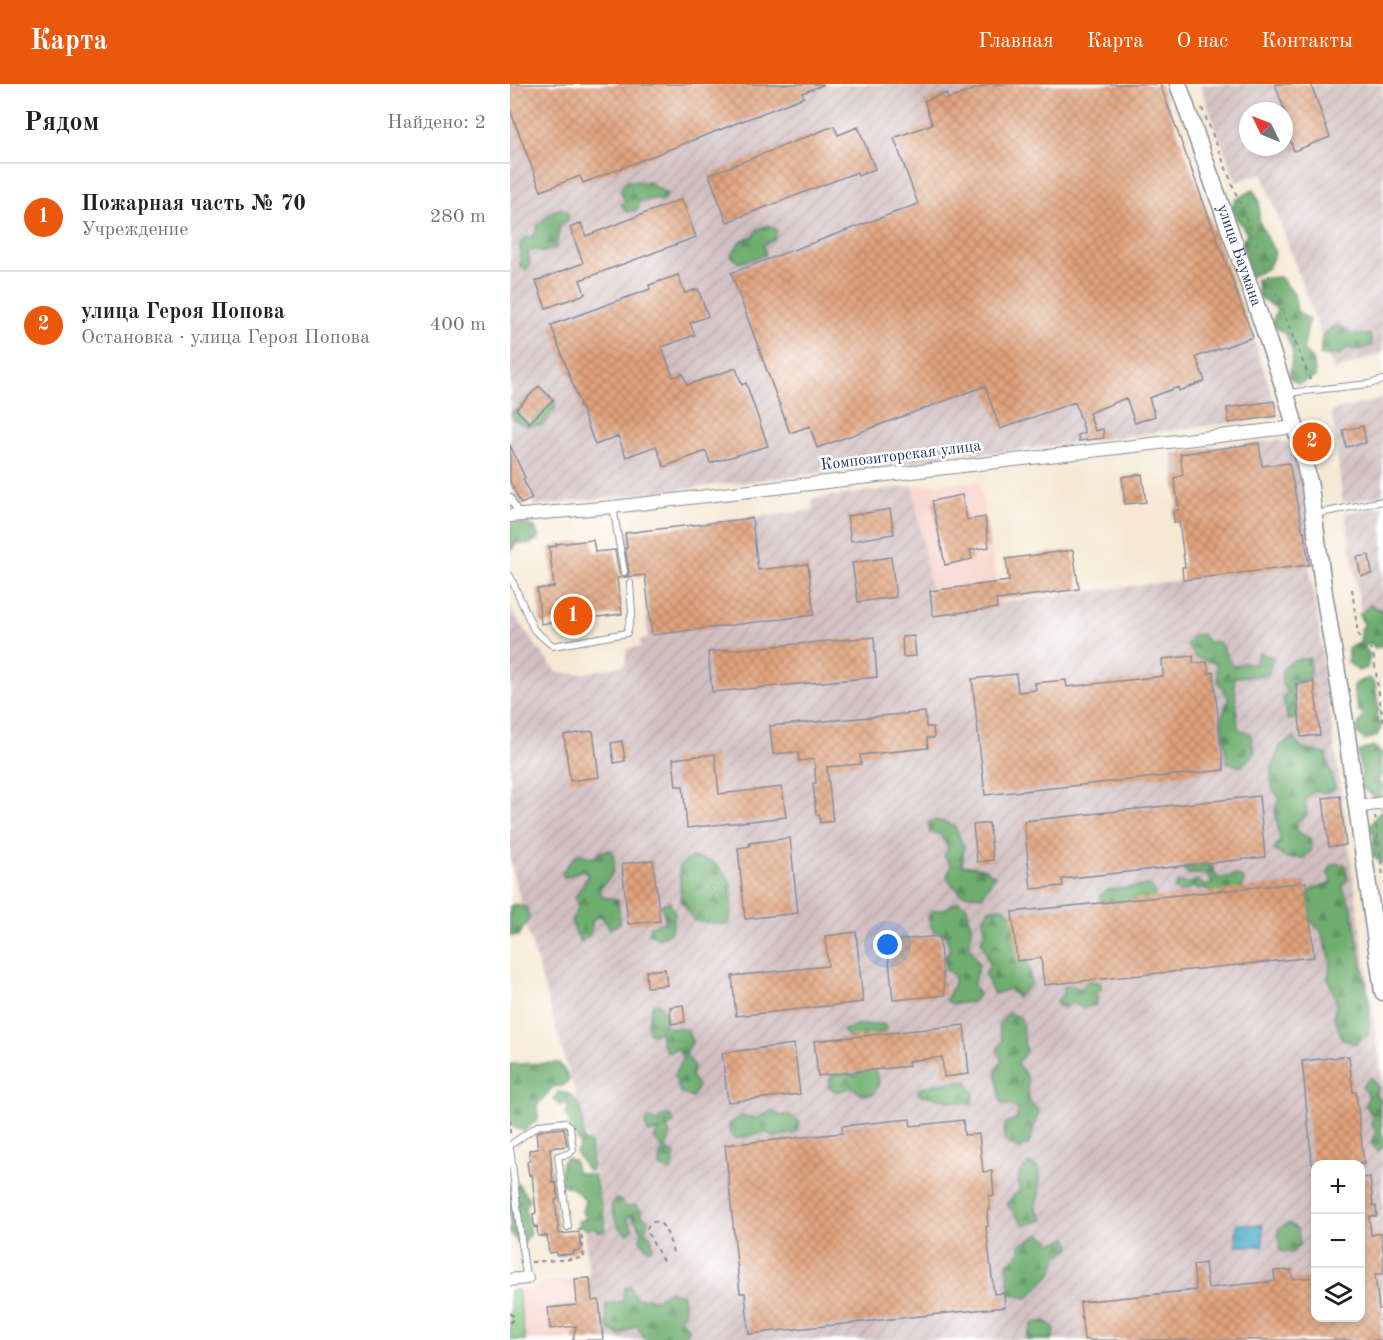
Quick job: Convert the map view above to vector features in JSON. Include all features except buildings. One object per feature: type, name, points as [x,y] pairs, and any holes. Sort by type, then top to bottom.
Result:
[{"type":"street","name":"улица Баумана","points":[[1178,84],[1286,394],[1310,487],[1383,992]]},
{"type":"street","name":"Композиторская улица","points":[[514,516],[613,507],[1296,427]]},
{"type":"street","points":[[1356,807],[1378,803]]},
{"type":"street","points":[[510,1280],[527,1278]]},
{"type":"lane","points":[[1286,394],[1369,384],[1383,380]]},
{"type":"lane","points":[[510,497],[514,516]]},
{"type":"lane","points":[[1314,514],[1383,501]]},
{"type":"lane","points":[[613,507],[624,572]]},
{"type":"lane","points":[[510,576],[534,630],[553,646],[627,633],[632,613],[630,583]]},
{"type":"lane","points":[[527,1278],[510,1147],[539,1125],[565,1122],[570,1126],[573,1150],[568,1154],[558,1156],[567,1227]]},
{"type":"path","points":[[1200,104],[1314,390]]},
{"type":"path","points":[[1352,589],[1358,634],[1373,652],[1383,722]]},
{"type":"path","points":[[1378,803],[1383,876]]},
{"type":"path","points":[[510,1120],[510,1134]]},
{"type":"path","points":[[663,1261],[647,1232],[646,1228],[651,1222],[656,1221],[661,1224],[675,1257]]},
{"type":"path","points":[[524,1263],[584,1258],[581,1229],[567,1227]]},
{"type":"path","points":[[510,1313],[514,1317],[510,1323]]},
{"type":"shaded area","points":[[510,84],[1160,84],[1253,337],[1277,416],[974,455],[964,447],[946,452],[941,459],[534,506],[523,479],[525,477],[510,445]]},
{"type":"shaded area","points":[[1200,84],[1383,84],[1383,352],[1334,371],[1262,173],[1236,182]]},
{"type":"shaded area","points":[[1383,399],[1383,495],[1343,503],[1332,411]]},
{"type":"shaded area","points":[[1277,440],[1292,447],[1296,454],[1314,564],[1309,565],[1383,1084],[1383,1340],[603,1340],[599,1300],[592,1301],[584,1232],[609,1228],[575,1093],[527,933],[510,859],[510,603],[513,613],[557,672],[579,674],[625,665],[627,649],[641,647],[640,640],[648,639],[644,573],[642,576],[630,577],[625,531],[632,530],[633,532],[813,510],[812,499],[913,486],[934,610],[1183,580],[1184,558],[1179,522],[1174,522],[1173,511],[1178,503],[1172,453]]},
{"type":"shaded area","points":[[979,481],[1001,602],[934,610],[913,486]]},
{"type":"shaded area","points":[[1383,507],[1383,628],[1364,631],[1345,513]]},
{"type":"shaded area","points":[[590,1278],[592,1301],[599,1300],[603,1340],[510,1340],[510,1291],[531,1290],[546,1282]]},
{"type":"green space","points":[[627,181],[648,182],[667,194],[663,201],[654,199],[639,202],[637,210],[626,212],[621,204],[625,201],[620,190]]},
{"type":"green space","points":[[1253,190],[1259,200],[1259,221],[1275,253],[1268,268],[1250,277],[1242,243],[1247,233],[1231,210],[1235,200]]},
{"type":"green space","points":[[561,208],[568,213],[568,219],[560,225],[556,247],[542,253],[537,249],[528,252],[530,265],[526,270],[520,266],[520,244],[525,238],[534,236],[537,226],[553,211]]},
{"type":"green space","points":[[768,225],[777,230],[774,239],[763,245],[766,255],[739,263],[731,256],[740,241],[753,236],[758,229]]},
{"type":"green space","points":[[1280,277],[1294,294],[1297,311],[1309,319],[1303,350],[1314,361],[1315,377],[1298,384],[1289,377],[1293,353],[1286,334],[1272,325],[1277,309],[1259,297],[1256,279]]},
{"type":"green space","points":[[1339,325],[1352,334],[1370,335],[1372,345],[1361,350],[1347,348],[1339,355],[1321,356],[1322,336]]},
{"type":"green space","points":[[545,396],[555,398],[555,409],[542,425],[527,426],[513,419],[512,411],[528,410]]},
{"type":"green space","points":[[517,521],[535,527],[539,538],[530,544],[517,543],[510,551],[510,523]]},
{"type":"green space","points":[[1371,605],[1383,611],[1381,620],[1383,646],[1375,648],[1370,642],[1364,647],[1370,655],[1367,668],[1358,671],[1348,662],[1348,648],[1361,641],[1360,629],[1365,625],[1359,615]]},
{"type":"green space","points":[[1201,634],[1208,642],[1219,642],[1233,667],[1245,662],[1256,665],[1259,652],[1274,658],[1267,676],[1234,677],[1238,729],[1250,733],[1255,753],[1241,767],[1227,762],[1221,718],[1229,699],[1218,681],[1216,663],[1196,658],[1186,645],[1193,635]]},
{"type":"green space","points":[[1310,658],[1310,678],[1292,684],[1297,719],[1288,720],[1283,697],[1288,692],[1282,685],[1282,669],[1292,661]]},
{"type":"green space","points":[[1369,678],[1375,684],[1379,711],[1376,715],[1381,727],[1377,736],[1365,740],[1357,733],[1358,725],[1364,715],[1358,710],[1353,687],[1358,682]]},
{"type":"green space","points":[[1294,737],[1300,747],[1326,754],[1335,788],[1324,793],[1316,790],[1305,799],[1307,814],[1296,823],[1298,833],[1310,838],[1312,849],[1304,858],[1285,858],[1274,850],[1280,840],[1275,809],[1280,799],[1272,788],[1271,771],[1280,746]]},
{"type":"green space","points":[[1373,746],[1382,753],[1380,764],[1382,772],[1378,781],[1383,786],[1381,796],[1374,797],[1361,787],[1362,772],[1358,752]]},
{"type":"green space","points":[[1383,808],[1383,865],[1373,855],[1374,836],[1370,825]]},
{"type":"green space","points":[[936,820],[954,825],[964,847],[962,865],[983,868],[995,876],[982,896],[962,894],[950,882],[947,877],[951,865],[944,856],[948,849],[940,834],[930,833],[928,823]]},
{"type":"green space","points":[[612,850],[613,872],[599,889],[603,897],[618,900],[620,923],[610,929],[602,916],[593,919],[590,935],[580,942],[571,921],[578,908],[575,897],[588,877],[584,869],[564,878],[562,872],[578,853],[594,858],[601,851]]},
{"type":"green space","points":[[692,857],[713,862],[727,876],[731,886],[732,906],[729,925],[694,921],[681,900],[679,866]]},
{"type":"green space","points":[[1206,864],[1213,867],[1217,879],[1235,875],[1243,878],[1244,884],[1238,892],[1214,894],[1203,887],[1198,890],[1192,887],[1180,893],[1174,889],[1178,882],[1188,884],[1197,880],[1205,886],[1213,883],[1205,874],[1189,874],[1183,870],[1186,867]]},
{"type":"green space","points":[[1332,864],[1345,864],[1348,878],[1342,886],[1352,908],[1370,1009],[1368,1035],[1355,1044],[1342,1039],[1334,1015],[1337,1003],[1328,978],[1331,961],[1321,931],[1307,917],[1305,899],[1314,888],[1332,883],[1328,873]]},
{"type":"green space","points":[[1148,885],[1154,889],[1155,894],[1151,901],[1111,904],[1100,900],[1100,895],[1107,890]]},
{"type":"green space","points":[[669,901],[675,914],[671,932],[659,939],[649,933],[650,926],[666,922],[661,905]]},
{"type":"green space","points":[[958,901],[967,907],[972,932],[969,944],[979,965],[973,984],[979,995],[972,1002],[952,1004],[946,1000],[955,976],[946,970],[944,958],[950,950],[946,935],[933,931],[928,918],[931,911],[945,909]]},
{"type":"green space","points":[[516,904],[527,908],[529,918],[519,936],[510,936],[510,906]]},
{"type":"green space","points":[[1004,907],[1021,924],[1019,953],[1029,965],[1031,984],[1017,997],[1009,989],[994,994],[985,974],[990,965],[981,940],[986,931],[983,921],[989,909]]},
{"type":"green space","points":[[1088,981],[1101,983],[1101,989],[1093,995],[1098,997],[1095,1005],[1083,1008],[1072,1003],[1063,1009],[1056,1003],[1063,993],[1063,987],[1071,985],[1080,989]]},
{"type":"green space","points":[[653,1004],[660,1004],[667,1019],[663,1027],[687,1029],[692,1042],[686,1054],[694,1066],[691,1076],[698,1086],[692,1098],[680,1092],[674,1075],[683,1058],[677,1048],[668,1053],[661,1042],[661,1032],[650,1034],[647,1024]]},
{"type":"green space","points":[[1009,1013],[1021,1018],[1026,1052],[1017,1063],[1027,1077],[1029,1101],[1039,1111],[1029,1144],[1019,1150],[1004,1141],[1005,1124],[1017,1118],[1018,1108],[1001,1103],[996,1071],[1002,1061],[997,1050],[1002,1040],[998,1025]]},
{"type":"green space","points":[[884,1024],[887,1030],[864,1039],[851,1039],[843,1031],[856,1025]]},
{"type":"green space","points":[[559,1063],[570,1079],[563,1086],[553,1087],[537,1105],[538,1119],[524,1131],[510,1126],[510,1064]]},
{"type":"green space","points":[[874,1066],[879,1083],[874,1094],[861,1095],[853,1087],[837,1092],[828,1087],[830,1079],[840,1070],[855,1076],[862,1067]]},
{"type":"green space","points":[[1371,1077],[1378,1087],[1375,1095],[1380,1100],[1383,1147],[1378,1152],[1371,1143],[1376,1131],[1371,1124],[1373,1116],[1365,1105],[1369,1096],[1362,1087]]},
{"type":"green space","points":[[966,1080],[974,1094],[971,1105],[918,1094],[919,1089],[935,1084]]},
{"type":"green space","points":[[558,1092],[570,1094],[581,1107],[584,1141],[590,1143],[592,1171],[587,1170],[576,1153],[580,1145],[566,1115],[569,1104],[559,1105],[554,1100]]},
{"type":"green space","points":[[772,1111],[781,1116],[790,1115],[800,1122],[796,1133],[774,1137],[766,1132],[734,1139],[729,1132],[729,1124],[743,1116],[756,1118]]},
{"type":"green space","points":[[670,1115],[674,1123],[667,1128],[670,1134],[666,1150],[675,1155],[671,1171],[661,1168],[659,1157],[663,1149],[654,1138],[660,1130],[649,1133],[645,1124],[650,1118],[659,1124],[661,1117]]},
{"type":"green space","points":[[566,1158],[574,1160],[576,1172],[594,1175],[606,1222],[605,1231],[600,1232],[594,1228],[587,1230],[579,1226],[578,1221],[586,1219],[582,1212],[585,1200],[574,1189],[560,1184],[562,1162]]},
{"type":"green space","points":[[1029,1163],[1039,1169],[1039,1195],[1035,1207],[1044,1220],[1024,1225],[1006,1203],[1019,1191],[1019,1174]]},
{"type":"green space","points":[[518,1184],[529,1199],[525,1208],[530,1233],[524,1244],[519,1245],[510,1232],[511,1190],[512,1186]]},
{"type":"green space","points":[[615,1199],[621,1200],[626,1207],[636,1205],[642,1216],[649,1220],[645,1230],[652,1238],[652,1248],[648,1249],[640,1240],[642,1231],[631,1215],[627,1218],[633,1229],[627,1234],[618,1226],[611,1206]]},
{"type":"green space","points":[[1289,1223],[1298,1230],[1300,1244],[1292,1253],[1280,1251],[1278,1229]]},
{"type":"green space","points":[[1040,1234],[1053,1243],[1068,1238],[1071,1247],[1056,1258],[1053,1272],[1028,1298],[1010,1294],[1007,1264],[1019,1254],[1020,1245]]},
{"type":"green space","points":[[630,1286],[636,1298],[656,1299],[668,1291],[683,1295],[685,1312],[679,1319],[688,1328],[686,1340],[646,1340],[636,1325],[620,1335],[607,1327],[606,1304],[623,1301],[624,1288]]},
{"type":"green space","points":[[518,1290],[525,1340],[510,1340],[510,1291]]},
{"type":"green space","points":[[1046,1321],[1055,1329],[1052,1340],[1028,1340],[1027,1337],[1033,1323]]},
{"type":"water","points":[[1237,1224],[1263,1225],[1263,1246],[1236,1246]]},
{"type":"place","name":"улица Героя Попова","points":[[1312,442]]},
{"type":"place","name":"Пожарная часть № 70","points":[[573,616]]}]
